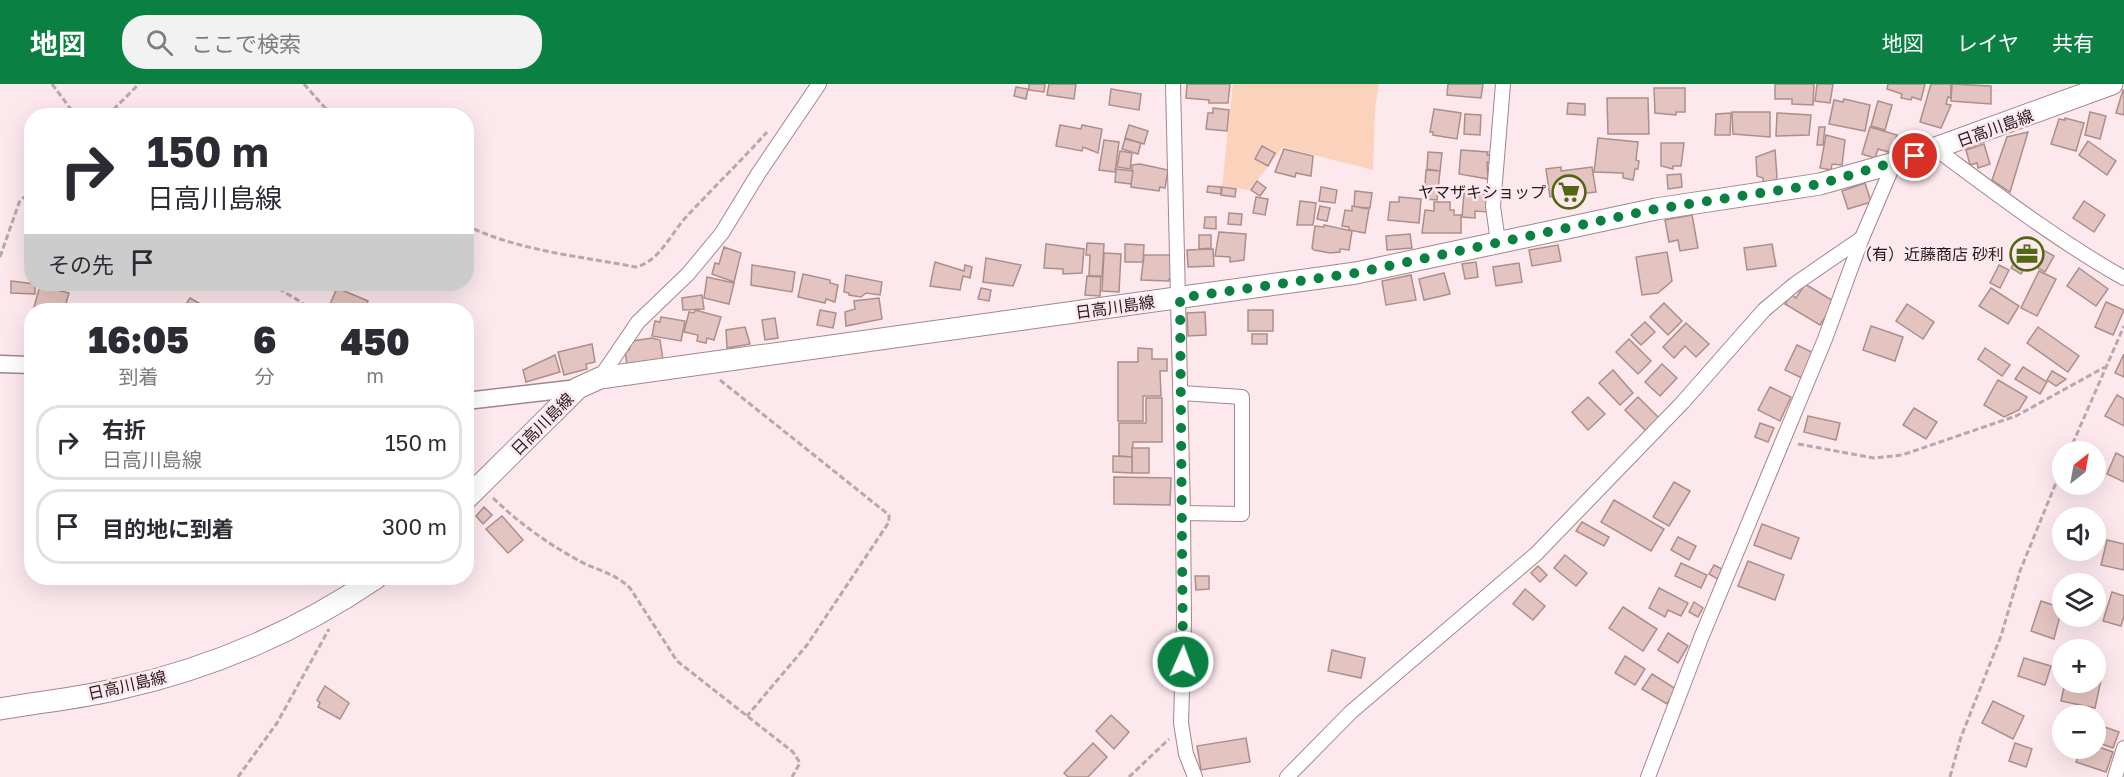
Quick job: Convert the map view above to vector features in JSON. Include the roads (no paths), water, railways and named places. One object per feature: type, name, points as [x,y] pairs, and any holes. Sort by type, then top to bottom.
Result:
[{"type":"main road","name":"日高川島線","points":[[474,492],[579,388],[600,378],[1356,273],[1656,209],[1820,184],[1936,149],[2112,84]]},
{"type":"main road","name":"日高川島線","points":[[0,709],[122,688],[202,665],[282,633],[342,601],[366,585]]},
{"type":"street","points":[[600,378],[638,322],[688,274],[722,234],[758,174],[819,84]]},
{"type":"street","points":[[1173,84],[1180,298],[1183,513],[1182,727],[1186,754],[1195,777]]},
{"type":"street","points":[[1498,243],[1494,206],[1503,84]]},
{"type":"street","points":[[1936,149],[2096,263],[2124,278]]},
{"type":"street","points":[[1648,777],[1781,441],[1825,339],[1862,238],[1894,163]]},
{"type":"street","points":[[1287,777],[1351,712],[1536,554],[1683,402],[1764,310],[1795,284],[1862,238]]},
{"type":"street","points":[[0,364],[24,365]]},
{"type":"street","points":[[474,400],[579,388]]},
{"type":"street","points":[[1181,393],[1242,397],[1242,514],[1183,513]]},
{"type":"street","points":[[2115,777],[2124,748]]},
{"type":"place","name":"ヤマザキショップ","points":[[1569,192]]},
{"type":"place","name":"（有）近藤商店 砂利","points":[[2027,254]]}]
